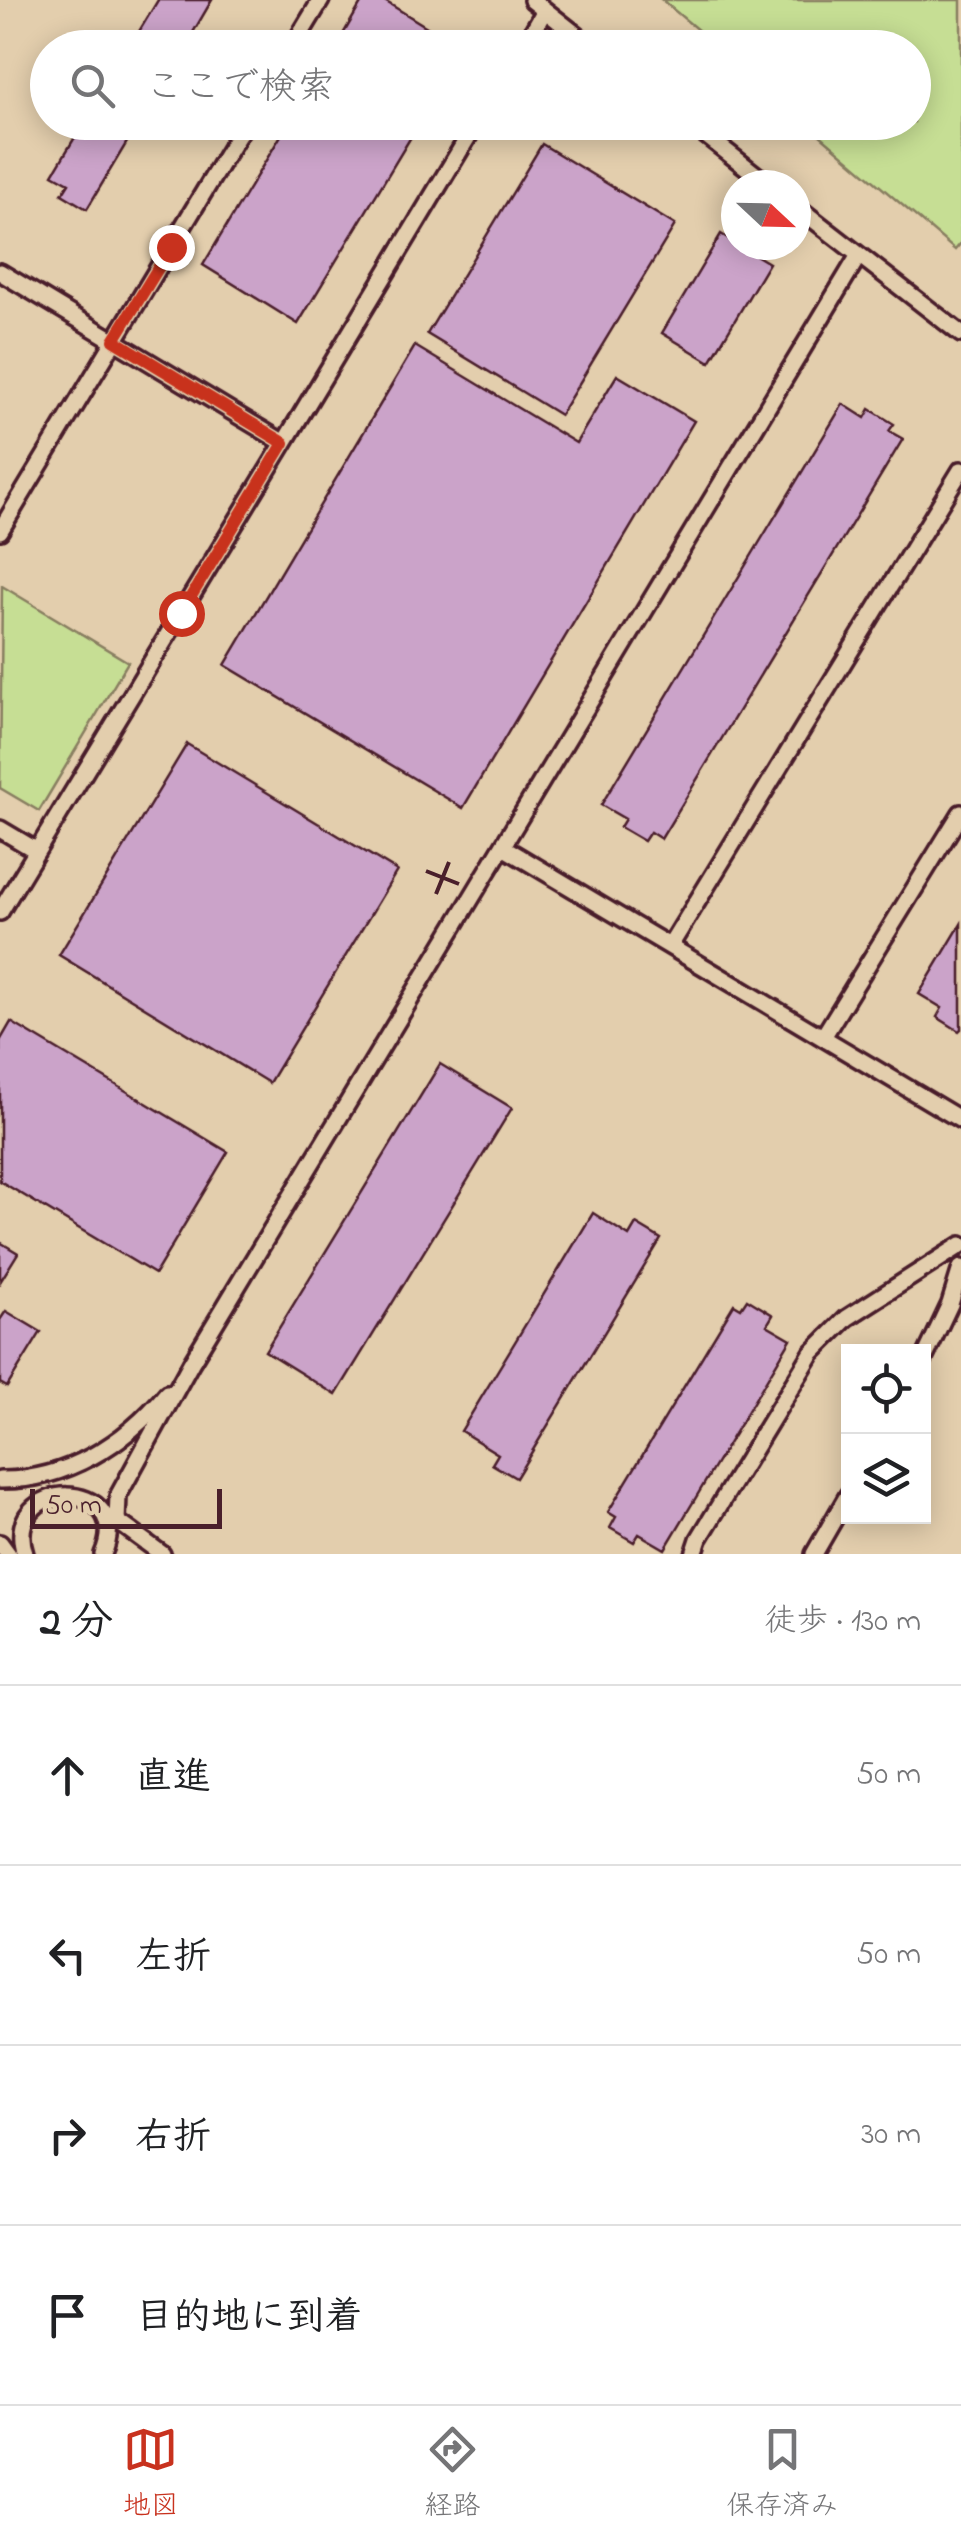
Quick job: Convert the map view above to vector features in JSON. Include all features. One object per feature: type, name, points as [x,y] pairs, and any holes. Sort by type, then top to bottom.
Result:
[{"type":"lane","points":[[303,30],[321,0]]},
{"type":"lane","points":[[529,30],[538,5],[570,30]]},
{"type":"lane","points":[[0,530],[235,140]]},
{"type":"lane","points":[[0,912],[466,140]]},
{"type":"lane","points":[[712,140],[750,170]]},
{"type":"lane","points":[[811,218],[961,334]]},
{"type":"lane","points":[[104,1554],[118,1496],[191,1363],[859,255]]},
{"type":"lane","points":[[0,272],[284,443]]},
{"type":"lane","points":[[670,946],[961,470]]},
{"type":"lane","points":[[823,1038],[961,812]]},
{"type":"lane","points":[[0,829],[37,851]]},
{"type":"lane","points":[[503,846],[961,1120]]},
{"type":"lane","points":[[694,1554],[812,1353],[847,1318],[961,1245]]},
{"type":"lane","points":[[931,1344],[961,1268]]},
{"type":"lane","points":[[0,1480],[45,1478],[87,1460],[157,1405],[191,1363]]},
{"type":"lane","points":[[45,1478],[51,1496]]},
{"type":"lane","points":[[0,1543],[18,1553],[26,1518],[51,1496],[75,1494],[162,1554]]},
{"type":"lane","points":[[814,1554],[841,1507]]},
{"type":"green space","points":[[662,0],[961,0],[961,243],[955,250],[826,140],[931,140],[931,30],[698,30]]},
{"type":"green space","points":[[2,586],[128,662],[39,811],[0,788]]},
{"type":"building","points":[[158,0],[212,0],[194,30],[140,30]]},
{"type":"building","points":[[363,0],[383,0],[432,30],[346,30]]},
{"type":"building","points":[[73,140],[128,140],[87,209],[62,194],[69,183],[53,174]]},
{"type":"building","points":[[278,140],[409,140],[298,324],[203,265]]},
{"type":"building","points":[[542,144],[675,225],[560,415],[427,334]]},
{"type":"building","points":[[721,234],[721,260],[769,263],[710,362],[662,333]]},
{"type":"building","points":[[415,346],[576,443],[617,375],[694,421],[463,808],[225,665]]},
{"type":"building","points":[[843,404],[865,418],[870,409],[894,424],[889,431],[903,439],[661,839],[650,832],[644,841],[620,827],[625,819],[601,805]]},
{"type":"building","points":[[187,744],[397,871],[269,1083],[59,955]]},
{"type":"building","points":[[961,924],[959,1031],[937,1017],[942,1008],[919,994]]},
{"type":"building","points":[[11,1022],[228,1152],[155,1274],[0,1181],[0,1041]]},
{"type":"building","points":[[440,1064],[512,1108],[336,1395],[265,1351]]},
{"type":"building","points":[[593,1213],[629,1236],[636,1224],[661,1239],[516,1478],[492,1464],[498,1454],[461,1431]]},
{"type":"building","points":[[0,1242],[18,1253],[0,1282]]},
{"type":"building","points":[[747,1299],[773,1315],[767,1325],[791,1339],[665,1549],[639,1534],[634,1542],[610,1528],[616,1517],[608,1512],[734,1304],[741,1308]]},
{"type":"building","points":[[6,1311],[41,1332],[7,1387],[0,1383],[0,1320]]},
{"type":"route","points":[[171,247],[114,340],[284,443],[181,613]]}]
